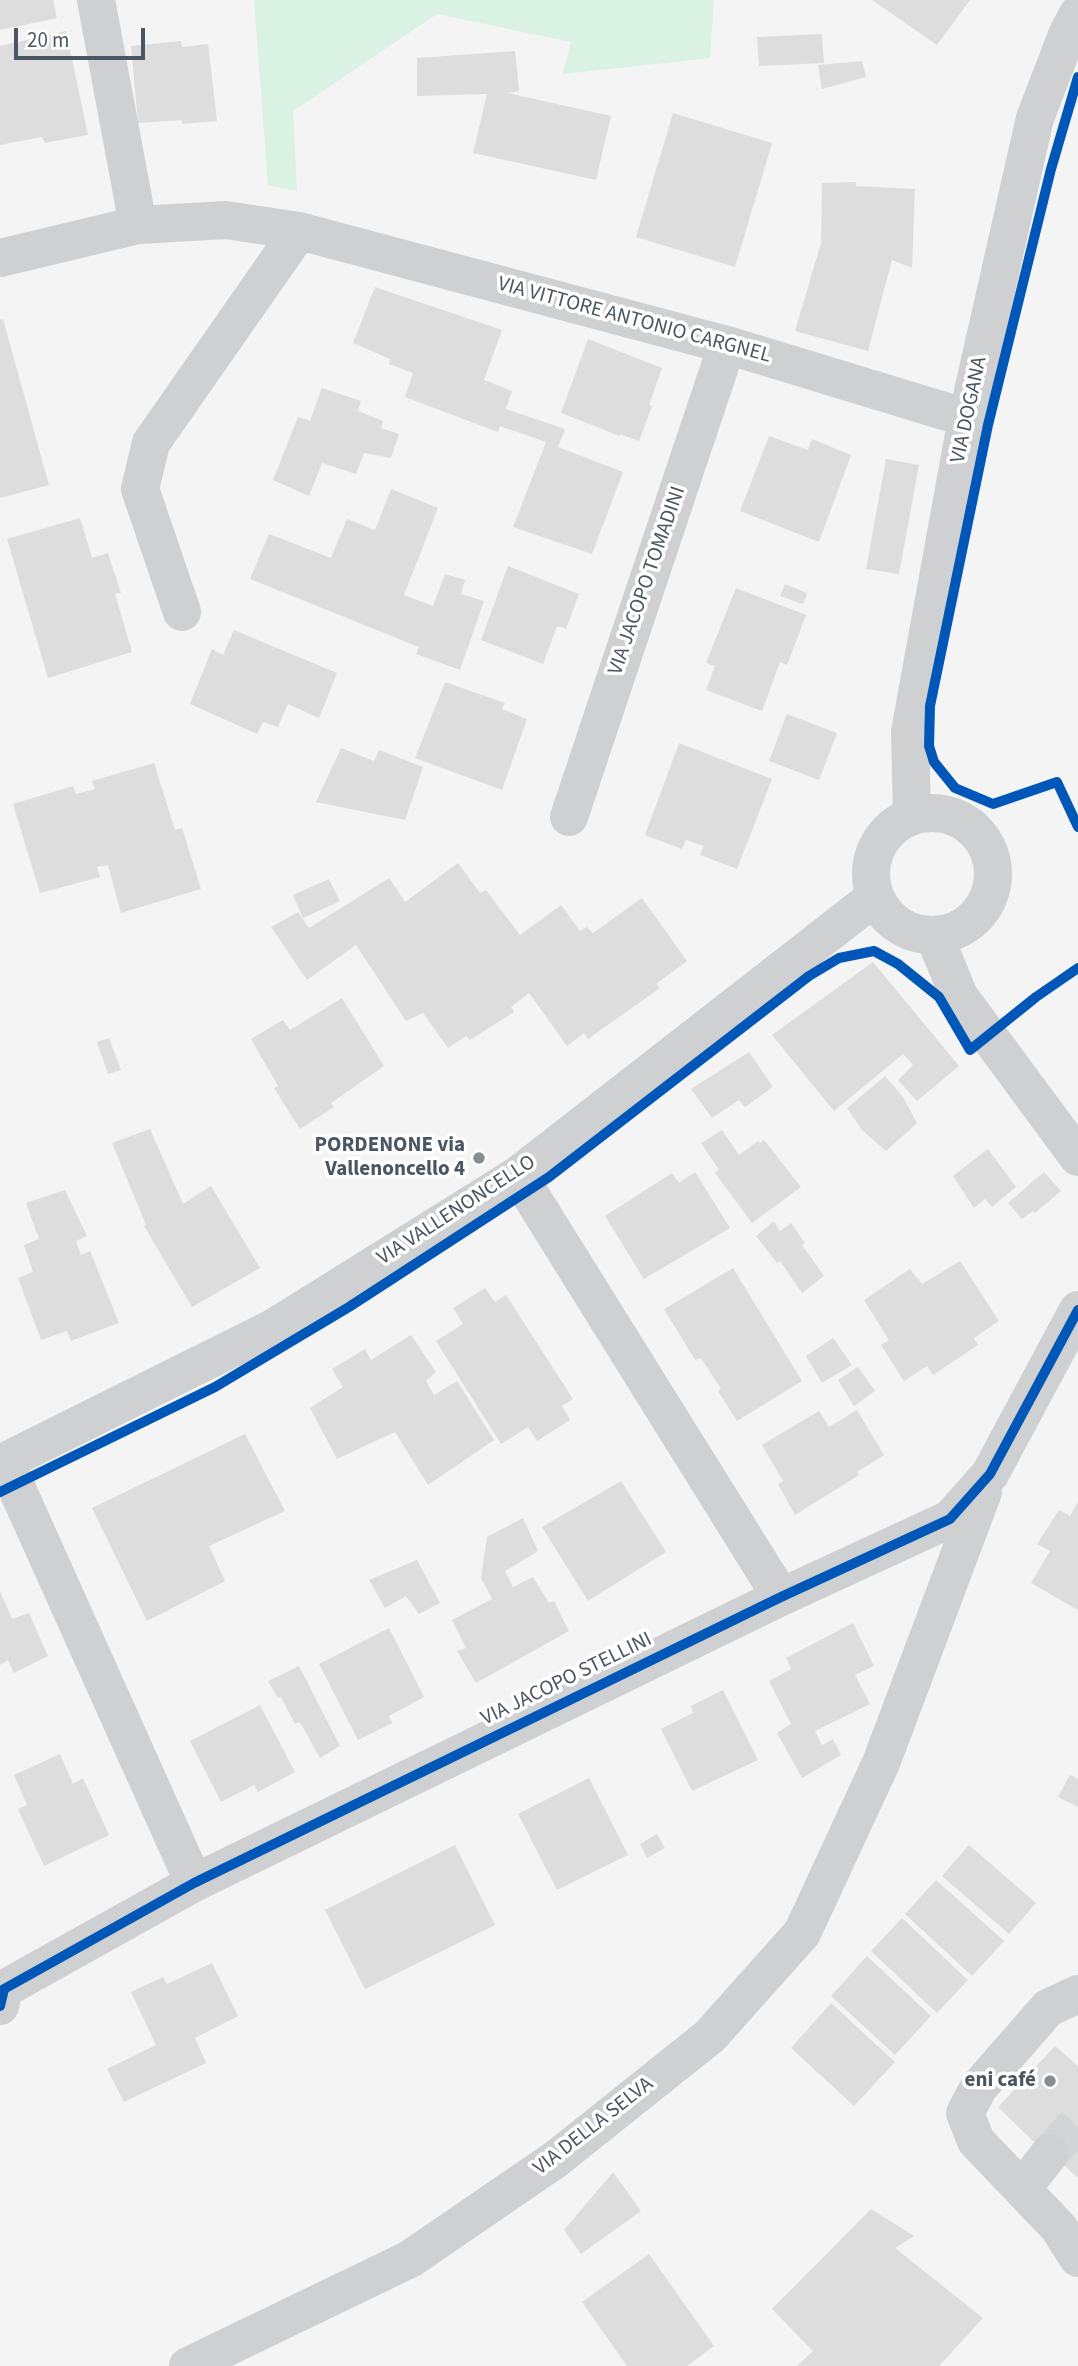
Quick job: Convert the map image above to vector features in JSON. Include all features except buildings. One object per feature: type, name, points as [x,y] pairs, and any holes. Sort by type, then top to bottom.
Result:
[{"type":"street","points":[[96,0],[138,225]]},
{"type":"street","name":"VIA DOGANA","points":[[912,816],[910,732],[967,418],[1035,118],[1078,14]]},
{"type":"street","name":"VIA VITTORE ANTONIO CARGNEL","points":[[0,258],[138,225],[226,220],[299,231],[727,345],[967,418]]},
{"type":"street","points":[[182,612],[140,489],[151,443],[299,231]]},
{"type":"street","name":"VIA JACOPO TOMADINI","points":[[569,817],[727,345]]},
{"type":"street","points":[[933,813],[954,816],[972,827],[985,843],[993,863],[993,884],[986,904],[972,920],[955,931],[934,935],[916,933],[899,925],[885,913],[875,897],[871,878],[873,858],[881,840],[895,825],[912,816],[933,813]]},
{"type":"street","name":"VIA VALLENONCELLO","points":[[2,1463],[273,1328],[518,1175],[875,897]]},
{"type":"street","points":[[934,935],[959,996],[1078,1157]]},
{"type":"street","points":[[518,1175],[781,1597]]},
{"type":"street","name":"VIA JACOPO STELLINI","points":[[881,1763],[990,1474],[1078,1310]]},
{"type":"street","points":[[2,1463],[194,1883]]},
{"type":"street","name":"VIA JACOPO STELLINI","points":[[0,2006],[4,1989],[194,1883],[781,1597],[950,1519],[990,1474]]},
{"type":"street","name":"VIA DELLA SELVA","points":[[188,2366],[410,2259],[556,2159],[710,2036],[802,1933],[881,1763]]},
{"type":"street","points":[[1072,2229],[1022,2189],[976,2141],[965,2113],[979,2087],[1048,2008],[1078,1994]]},
{"type":"street","points":[[1022,2189],[1050,2153]]},
{"type":"green space","points":[[254,0],[714,0],[710,58],[563,74],[571,42],[437,14],[293,111],[297,191],[268,185]]},
{"type":"tunnel","points":[[1050,2153],[1078,2123]]},
{"type":"cycle path","points":[[1078,77],[1051,169],[988,425],[930,706],[929,746],[934,762],[955,788],[993,804],[1057,782],[1078,827]]},
{"type":"cycle path","points":[[0,1492],[215,1387],[349,1307],[549,1177],[809,976],[839,958],[874,951],[898,964],[939,997],[970,1050],[1036,997],[1078,968]]},
{"type":"cycle path","points":[[0,2006],[4,1989],[194,1883],[781,1597],[950,1519],[990,1474],[1078,1310]]},
{"type":"place","name":"PORDENONE via Vallenoncello 4","points":[[479,1158]]},
{"type":"place","name":"eni café","points":[[1050,2081]]}]
